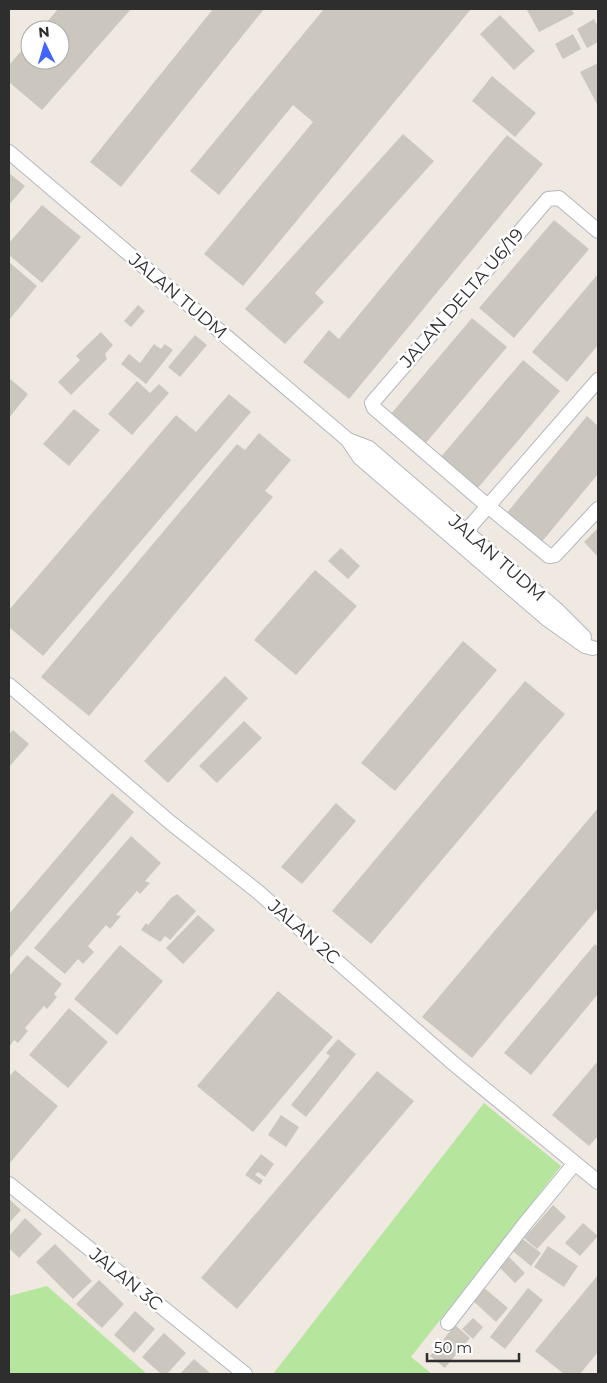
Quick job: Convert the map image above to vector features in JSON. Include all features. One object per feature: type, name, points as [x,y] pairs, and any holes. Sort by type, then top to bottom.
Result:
[{"type":"street","name":"JALAN TUDM","points":[[9,152],[348,440],[360,458],[462,536],[547,620],[585,646],[596,651]]},
{"type":"street","name":"JALAN DELTA U6/19","points":[[489,507],[374,408],[372,403],[376,396],[548,199],[559,198],[598,231]]},
{"type":"street","points":[[462,536],[598,380]]},
{"type":"street","points":[[489,507],[549,556],[554,555],[598,509]]},
{"type":"street","name":"JALAN 2C","points":[[9,685],[170,823],[257,891],[453,1063],[598,1182]]},
{"type":"street","points":[[448,1322],[575,1163]]},
{"type":"street","name":"JALAN 3C","points":[[9,1184],[245,1374]]},
{"type":"green space","points":[[484,1103],[561,1166],[411,1357],[432,1374],[273,1374]]},
{"type":"green space","points":[[47,1286],[147,1374],[9,1374],[9,1296]]},
{"type":"building","points":[[58,9],[131,9],[42,110],[9,82],[9,65],[20,52],[20,70],[70,70],[70,20],[49,20]]},
{"type":"building","points":[[213,9],[264,9],[121,187],[90,162]]},
{"type":"building","points":[[324,9],[471,9],[243,286],[204,254],[313,122],[293,105],[219,195],[190,171]]},
{"type":"building","points":[[528,9],[571,9],[574,14],[539,32]]},
{"type":"building","points":[[500,15],[535,51],[514,70],[480,34]]},
{"type":"building","points":[[594,19],[598,27],[598,42],[587,48],[577,29]]},
{"type":"building","points":[[573,34],[581,49],[563,59],[555,44]]},
{"type":"building","points":[[598,63],[598,106],[580,72]]},
{"type":"building","points":[[492,76],[536,113],[515,137],[472,101]]},
{"type":"building","points":[[403,134],[434,161],[315,293],[324,302],[285,344],[245,309]]},
{"type":"building","points":[[507,135],[543,164],[349,399],[303,362],[329,330],[339,339]]},
{"type":"building","points":[[9,173],[25,186],[9,205]]},
{"type":"building","points":[[42,205],[81,237],[42,283],[9,255],[9,243]]},
{"type":"building","points":[[554,220],[589,249],[514,338],[479,308]]},
{"type":"building","points":[[9,262],[37,286],[9,320]]},
{"type":"building","points":[[598,274],[598,345],[567,382],[532,352]]},
{"type":"building","points":[[138,305],[145,311],[131,327],[124,321]]},
{"type":"building","points":[[472,318],[507,347],[425,444],[390,415]]},
{"type":"building","points":[[101,332],[113,345],[105,354],[107,359],[71,395],[58,382],[80,360],[76,356]]},
{"type":"building","points":[[195,335],[207,345],[180,377],[168,367]]},
{"type":"building","points":[[154,344],[161,349],[165,344],[173,350],[146,384],[121,364],[129,354],[140,363]]},
{"type":"building","points":[[523,360],[560,391],[477,489],[440,458]]},
{"type":"building","points":[[9,378],[28,394],[9,418]]},
{"type":"building","points":[[137,381],[150,393],[159,384],[169,393],[132,435],[108,414]]},
{"type":"building","points":[[229,394],[251,412],[43,656],[9,627],[9,610],[176,415],[196,432]]},
{"type":"building","points":[[74,409],[100,430],[69,466],[43,444]]},
{"type":"building","points":[[587,416],[598,426],[598,474],[540,544],[505,515]]},
{"type":"building","points":[[259,433],[291,460],[265,491],[273,497],[89,716],[41,677],[237,444],[245,450]]},
{"type":"building","points":[[598,528],[598,557],[584,542]]},
{"type":"building","points":[[341,548],[360,566],[348,579],[328,561]]},
{"type":"building","points":[[315,570],[357,606],[296,675],[254,640]]},
{"type":"building","points":[[463,641],[497,670],[395,791],[361,763]]},
{"type":"building","points":[[225,676],[248,698],[168,783],[144,761]]},
{"type":"building","points":[[525,681],[565,714],[371,944],[332,911]]},
{"type":"building","points":[[244,721],[262,738],[217,783],[199,766]]},
{"type":"building","points":[[13,730],[29,744],[9,767],[9,734]]},
{"type":"building","points":[[112,793],[134,812],[9,959],[9,914]]},
{"type":"building","points":[[336,803],[356,821],[302,884],[281,867]]},
{"type":"building","points":[[598,808],[598,908],[472,1058],[422,1017]]},
{"type":"building","points":[[131,836],[161,863],[145,881],[150,883],[140,894],[137,891],[116,915],[121,916],[110,929],[106,925],[88,946],[94,952],[83,964],[78,959],[65,974],[34,948]]},
{"type":"building","points":[[177,894],[196,911],[170,940],[165,936],[160,942],[141,930]]},
{"type":"building","points":[[198,915],[215,930],[183,964],[166,948]]},
{"type":"building","points":[[595,944],[598,947],[598,994],[531,1075],[504,1053]]},
{"type":"building","points":[[120,945],[163,981],[117,1035],[74,999]]},
{"type":"building","points":[[27,955],[62,984],[54,994],[57,997],[47,1009],[44,1006],[25,1028],[28,1031],[18,1043],[14,1040],[9,1047],[9,976]]},
{"type":"building","points":[[278,991],[333,1037],[253,1132],[197,1086]]},
{"type":"building","points":[[69,1008],[108,1042],[68,1088],[29,1055]]},
{"type":"building","points":[[338,1039],[356,1054],[306,1117],[291,1105],[330,1056],[326,1053]]},
{"type":"building","points":[[598,1061],[598,1136],[589,1146],[552,1115]]},
{"type":"building","points":[[15,1070],[58,1106],[9,1164],[9,1077]]},
{"type":"building","points":[[377,1071],[414,1101],[237,1309],[201,1278]]},
{"type":"building","points":[[281,1115],[299,1127],[286,1147],[268,1135]]},
{"type":"building","points":[[261,1154],[274,1164],[265,1177],[258,1172],[255,1175],[263,1180],[260,1185],[245,1175]]},
{"type":"building","points":[[9,1199],[21,1210],[9,1223]]},
{"type":"building","points":[[553,1205],[566,1217],[537,1249],[524,1238]]},
{"type":"building","points":[[25,1218],[42,1234],[19,1258],[9,1248],[9,1236]]},
{"type":"building","points":[[583,1223],[598,1236],[580,1256],[565,1243]]},
{"type":"building","points":[[519,1236],[541,1253],[531,1266],[509,1248]]},
{"type":"building","points":[[55,1244],[92,1281],[73,1299],[36,1262]]},
{"type":"building","points":[[548,1246],[578,1266],[564,1287],[534,1267]]},
{"type":"building","points":[[507,1255],[525,1273],[515,1283],[497,1265]]},
{"type":"building","points":[[598,1275],[598,1352],[580,1374],[564,1374],[535,1351]]},
{"type":"building","points":[[99,1280],[124,1304],[102,1328],[76,1304]]},
{"type":"building","points":[[482,1286],[508,1308],[496,1322],[471,1299]]},
{"type":"building","points":[[528,1288],[543,1300],[505,1349],[490,1337]]},
{"type":"building","points":[[135,1311],[155,1329],[134,1353],[114,1335]]},
{"type":"building","points":[[473,1318],[483,1327],[473,1339],[462,1329]]},
{"type":"building","points":[[455,1325],[470,1338],[445,1368],[430,1356]]},
{"type":"building","points":[[164,1333],[186,1353],[167,1374],[161,1374],[142,1357]]},
{"type":"building","points":[[194,1359],[210,1373],[180,1374]]}]
